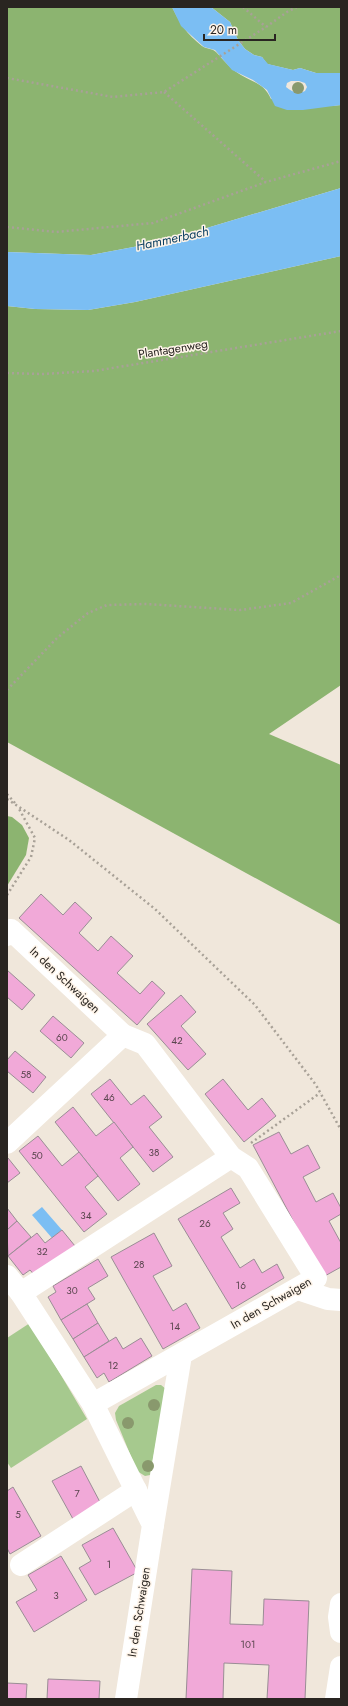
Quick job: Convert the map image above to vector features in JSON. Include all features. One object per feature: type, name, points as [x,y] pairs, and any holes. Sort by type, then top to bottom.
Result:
[{"type":"street","name":"In den Schwaigen","points":[[7,935],[11,930],[123,1035],[145,1044],[231,1157],[248,1168],[316,1278],[93,1404]]},
{"type":"street","points":[[7,1143],[123,1035]]},
{"type":"street","points":[[21,1292],[231,1157]]},
{"type":"street","points":[[7,1276],[21,1292],[93,1404],[153,1524]]},
{"type":"street","points":[[298,1289],[328,1299],[341,1300]]},
{"type":"street","name":"In den Schwaigen","points":[[126,1699],[181,1354]]},
{"type":"street","points":[[21,1565],[136,1490]]},
{"type":"street","points":[[341,1604],[339,1618],[341,1632]]},
{"type":"street","points":[[336,1699],[341,1666]]},
{"type":"path","points":[[243,7],[266,27]]},
{"type":"path","points":[[7,78],[113,97],[164,92],[297,7]]},
{"type":"path","points":[[164,92],[266,182]]},
{"type":"path","points":[[7,227],[56,232],[153,223],[266,182],[341,161]]},
{"type":"path","name":"Plantagenweg","points":[[7,373],[42,374],[94,371],[341,331]]},
{"type":"path","points":[[7,690],[57,638],[88,613],[107,605],[146,604],[240,610],[291,603],[341,574]]},
{"type":"path","points":[[7,794],[18,806],[35,838],[31,857],[7,895]]},
{"type":"path","points":[[7,799],[69,840],[155,909],[255,1005],[316,1085],[341,1130]]},
{"type":"path","points":[[231,1157],[320,1093]]},
{"type":"green space","points":[[7,7],[172,7],[184,28],[196,41],[204,47],[214,51],[237,73],[262,86],[271,99],[331,106],[341,105],[341,188],[160,242],[91,255],[7,252]]},
{"type":"green space","points":[[211,7],[341,7],[341,73],[316,73],[300,68],[293,70],[267,64],[262,57],[254,55],[245,49],[238,40],[230,22]]},
{"type":"green space","points":[[341,256],[341,685],[269,734],[341,765],[341,925],[7,742],[7,306],[35,309],[88,310],[135,302]]},
{"type":"green space","points":[[7,816],[12,817],[22,825],[29,838],[26,855],[7,886]]},
{"type":"green space","points":[[30,1323],[87,1419],[11,1468],[7,1462],[7,1338]]},
{"type":"green space","points":[[156,1385],[161,1385],[166,1389],[150,1475],[145,1476],[137,1471],[116,1420],[115,1413],[119,1406]]},
{"type":"water","points":[[172,7],[211,7],[230,22],[238,40],[245,49],[254,55],[262,57],[268,64],[293,70],[300,68],[316,73],[341,73],[341,105],[303,110],[287,110],[275,106],[267,90],[253,80],[232,70],[215,50],[204,47],[181,26]],"holes":[[[291,81],[305,83],[307,87],[305,91],[295,92],[286,87],[287,83]]]},
{"type":"water","points":[[341,188],[341,256],[135,302],[88,310],[35,309],[7,306],[7,252],[91,255],[160,242]]},
{"type":"water","points":[[42,1207],[62,1230],[52,1238],[32,1215]]},
{"type":"building","points":[[41,894],[63,915],[75,902],[92,918],[79,933],[98,951],[111,936],[133,956],[117,973],[140,994],[152,981],[165,993],[137,1025],[19,918]]},
{"type":"building","points":[[7,970],[35,995],[22,1010],[7,997]]},
{"type":"building","points":[[181,995],[196,1012],[181,1026],[206,1054],[188,1070],[147,1024]]},
{"type":"building","points":[[53,1016],[84,1043],[71,1058],[40,1031]]},
{"type":"building","points":[[15,1051],[46,1077],[33,1093],[7,1071],[7,1060]]},
{"type":"building","points":[[110,1079],[131,1105],[144,1095],[162,1117],[149,1127],[173,1157],[153,1172],[91,1094]]},
{"type":"building","points":[[223,1079],[248,1110],[262,1098],[276,1116],[244,1142],[205,1094]]},
{"type":"building","points":[[73,1107],[96,1136],[114,1122],[133,1147],[120,1158],[140,1184],[118,1201],[55,1122]]},
{"type":"building","points":[[279,1132],[291,1154],[308,1145],[320,1168],[303,1177],[316,1202],[333,1193],[341,1208],[341,1214],[329,1221],[341,1243],[341,1267],[323,1277],[253,1145]]},
{"type":"building","points":[[38,1136],[62,1166],[79,1152],[98,1176],[85,1187],[107,1214],[84,1232],[19,1151]]},
{"type":"building","points":[[8,1158],[20,1173],[7,1183],[7,1159]]},
{"type":"building","points":[[231,1188],[240,1203],[223,1213],[233,1229],[221,1237],[240,1268],[254,1259],[262,1273],[277,1264],[284,1278],[232,1309],[178,1219]]},
{"type":"building","points":[[7,1208],[17,1221],[7,1230]]},
{"type":"building","points":[[17,1221],[31,1237],[8,1256],[7,1230]]},
{"type":"building","points":[[62,1230],[75,1246],[37,1278],[30,1270],[23,1275],[8,1256],[37,1233],[45,1243]]},
{"type":"building","points":[[154,1233],[172,1266],[153,1276],[173,1311],[186,1303],[200,1328],[163,1349],[111,1257]]},
{"type":"building","points":[[98,1259],[108,1276],[88,1288],[95,1299],[61,1320],[48,1297],[56,1292],[53,1286]]},
{"type":"building","points":[[87,1304],[98,1323],[73,1339],[61,1320]]},
{"type":"building","points":[[98,1323],[109,1341],[84,1357],[73,1339]]},
{"type":"building","points":[[116,1337],[123,1349],[141,1338],[152,1356],[109,1382],[104,1373],[97,1378],[84,1357]]},
{"type":"building","points":[[81,1466],[101,1504],[73,1519],[52,1481]]},
{"type":"building","points":[[13,1487],[41,1536],[10,1554],[7,1548],[7,1491]]},
{"type":"building","points":[[113,1528],[138,1572],[95,1595],[79,1568],[91,1561],[82,1545]]},
{"type":"building","points":[[61,1556],[87,1600],[34,1632],[16,1602],[37,1590],[28,1575]]},
{"type":"building","points":[[192,1569],[232,1571],[230,1624],[263,1625],[264,1599],[309,1601],[305,1699],[267,1699],[269,1665],[224,1663],[223,1699],[186,1699]]},
{"type":"building","points":[[48,1679],[100,1681],[99,1699],[47,1699]]},
{"type":"building","points":[[7,1683],[27,1684],[26,1699],[7,1699]]},
{"type":"water label","name":"Hammerbach","points":[[172,238]]}]
